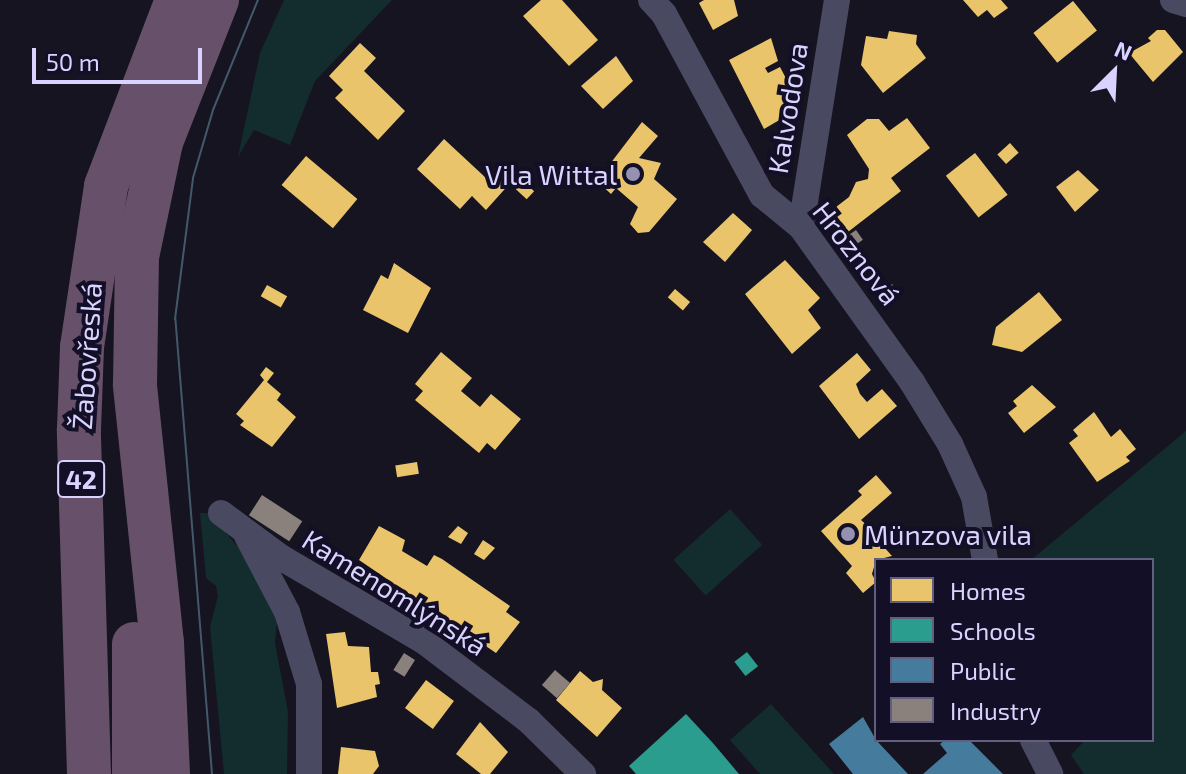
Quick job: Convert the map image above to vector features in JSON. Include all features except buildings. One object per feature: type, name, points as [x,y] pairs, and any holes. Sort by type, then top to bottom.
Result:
[{"type":"highway","name":"Žabovřeská","points":[[89,774],[79,429],[82,347],[106,186],[177,0]]},
{"type":"highway","name":"Žabovřeská","points":[[168,774],[162,643],[135,384],[136,272],[148,189],[217,0]]},
{"type":"highway","name":"42","points":[[106,186],[101,322],[114,774]]},
{"type":"highway","name":"42","points":[[134,774],[126,428],[135,384]]},
{"type":"street","name":"Hroznová","points":[[651,0],[664,14],[762,195],[801,227],[912,382],[950,444],[974,497],[985,558]]},
{"type":"street","name":"Kalvodova","points":[[801,227],[837,0]]},
{"type":"street","points":[[1173,0],[1186,4]]},
{"type":"street","points":[[221,513],[244,529],[287,612],[309,684],[309,774]]},
{"type":"street","name":"Kamenomlýnská","points":[[244,529],[282,558],[422,640],[529,721],[583,774]]},
{"type":"street","points":[[1034,742],[1050,774]]},
{"type":"green space","points":[[284,0],[392,0],[315,81],[290,145],[254,130],[238,157],[260,53]]},
{"type":"green space","points":[[1186,431],[1186,774],[1084,774],[1071,755],[1083,742],[1154,742],[1154,558],[1033,558]]},
{"type":"green space","points":[[730,509],[762,545],[706,596],[674,560]]},
{"type":"green space","points":[[200,513],[209,513],[244,554],[277,620],[275,643],[288,712],[287,774],[224,774],[210,627],[218,596],[216,586],[206,578]]},
{"type":"green space","points":[[771,704],[834,774],[760,774],[730,740]]},
{"type":"tram line","points":[[212,774],[175,319],[193,178],[213,110],[258,0]]},
{"type":"place","name":"Vila Wittal","points":[[633,174]]},
{"type":"place","name":"Münzova vila","points":[[848,534]]}]
